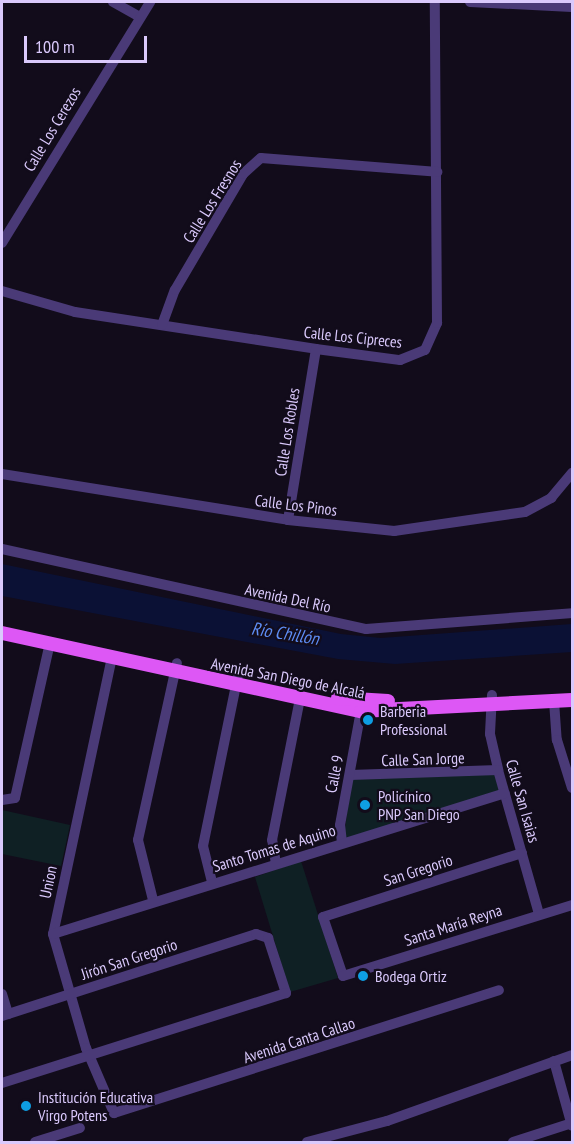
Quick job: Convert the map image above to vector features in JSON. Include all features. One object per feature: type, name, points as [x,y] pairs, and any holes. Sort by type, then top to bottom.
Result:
[{"type":"main road","name":"Avenida San Diego de Alcalá","points":[[2,623],[237,680],[370,701],[573,700]]},
{"type":"main road","name":"Avenida San Diego de Alcalá","points":[[2,633],[112,657],[177,667]]},
{"type":"main road","name":"Avenida San Diego de Alcalá","points":[[237,680],[300,699],[361,711],[573,692]]},
{"type":"street","points":[[113,2],[138,16]]},
{"type":"street","name":"Calle Los Cerezos","points":[[2,243],[138,16],[150,2]]},
{"type":"street","name":"Calle Los Cipreces","points":[[2,291],[75,312],[316,349],[400,360],[425,350],[437,323],[435,2]]},
{"type":"street","points":[[470,2],[573,7]]},
{"type":"street","name":"Calle Los Fresnos","points":[[162,325],[175,290],[243,174],[261,158],[437,172]]},
{"type":"street","name":"Calle Los Robles","points":[[288,520],[316,349]]},
{"type":"street","name":"Calle Los Pinos","points":[[2,474],[288,520],[394,531],[509,515],[538,507],[573,473]]},
{"type":"street","name":"Avenida Del Río","points":[[2,549],[366,629],[573,613]]},
{"type":"street","points":[[2,800],[15,798],[50,643]]},
{"type":"street","name":"Union","points":[[109,1108],[68,995],[53,934],[112,657]]},
{"type":"street","points":[[153,900],[138,840],[177,667]]},
{"type":"street","points":[[212,882],[203,846],[237,680]]},
{"type":"street","points":[[276,864],[272,840],[300,699]]},
{"type":"street","name":"Calle San Isaias","points":[[491,700],[498,770],[539,914]]},
{"type":"street","points":[[554,701],[557,740],[573,788]]},
{"type":"street","name":"Calle 9","points":[[342,843],[361,711]]},
{"type":"street","name":"Calle San Jorge","points":[[350,775],[498,770]]},
{"type":"street","name":"Santo Tomas de Aquino","points":[[53,934],[153,900],[505,793]]},
{"type":"street","name":"San Gregorio","points":[[343,976],[323,917],[522,853]]},
{"type":"street","name":"Santa María Reyna","points":[[343,976],[573,905]]},
{"type":"street","name":"Jirón San Gregorio","points":[[5,1015],[256,934],[266,936],[286,993],[88,1055]]},
{"type":"street","name":"Avenida Canta Callao","points":[[109,1108],[121,1113],[213,1085],[499,990]]},
{"type":"street","points":[[2,994],[5,1015]]},
{"type":"street","points":[[2,1083],[88,1055]]},
{"type":"street","points":[[307,1143],[387,1121],[573,1055]]},
{"type":"street","points":[[513,1143],[572,1124],[568,1088],[554,1061]]},
{"type":"street","points":[[35,1143],[80,1128]]},
{"type":"shaded area","points":[[496,773],[502,791],[344,839],[351,778]]},
{"type":"shaded area","points":[[2,810],[70,825],[61,866],[2,854]]},
{"type":"shaded area","points":[[301,861],[338,978],[290,992],[255,877]]},
{"type":"water","name":"Río Chillón","points":[[2,564],[341,634],[381,638],[572,624],[572,652],[395,664],[338,659],[2,596]]},
{"type":"place","name":"Barberia Professional","points":[[368,720]]},
{"type":"place","name":"Policínico PNP San Diego","points":[[365,805]]},
{"type":"place","name":"Bodega Ortiz","points":[[363,976]]},
{"type":"place","name":"Institución Educativa Virgo Potens","points":[[26,1106]]}]
